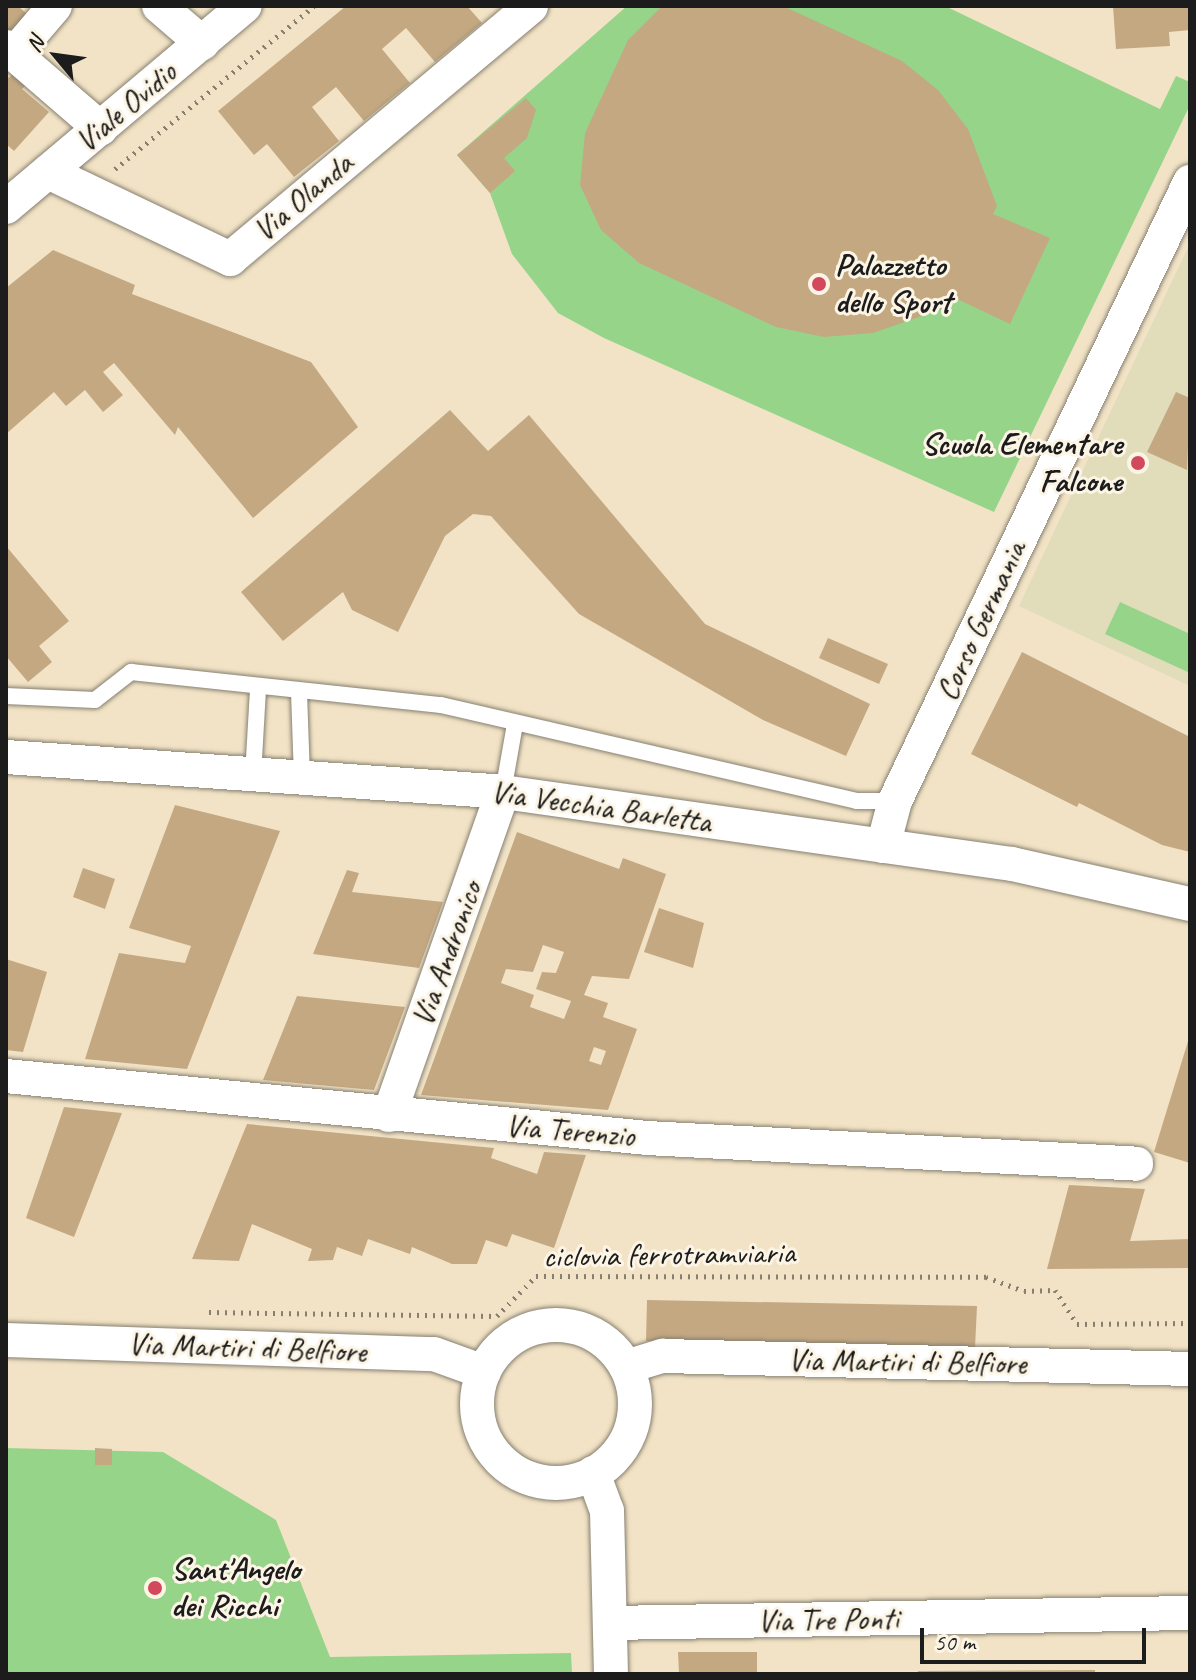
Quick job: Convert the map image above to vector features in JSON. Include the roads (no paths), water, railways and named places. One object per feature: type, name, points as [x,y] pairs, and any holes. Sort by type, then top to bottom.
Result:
[{"type":"street","points":[[55,6],[10,51],[101,129]]},
{"type":"street","points":[[159,6],[202,43]]},
{"type":"street","name":"Viale Ovidio","points":[[6,207],[245,6]]},
{"type":"street","name":"Via Olanda","points":[[48,172],[230,259],[531,6]]},
{"type":"street","name":"Corso Germania","points":[[883,846],[895,801],[1190,182]]},
{"type":"street","name":"Via Vecchia Barletta","points":[[6,757],[253,777],[503,792],[1012,864],[1190,904]]},
{"type":"street","name":"Via Andronico","points":[[389,1115],[503,792]]},
{"type":"street","name":"Via Terenzio","points":[[6,1076],[647,1138],[1136,1164]]},
{"type":"street","points":[[539,1325],[570,1325],[599,1336],[626,1367],[635,1386],[635,1418],[624,1447],[593,1473],[573,1482],[542,1483],[513,1472],[490,1450],[478,1421],[477,1390],[484,1372],[510,1338],[539,1325]]},
{"type":"street","name":"Via Martiri di Belfiore","points":[[6,1340],[434,1354],[484,1372]]},
{"type":"street","name":"Via Martiri di Belfiore","points":[[626,1367],[663,1356],[1190,1369]]},
{"type":"street","points":[[593,1473],[607,1511],[611,1674]]},
{"type":"street","name":"Via Tre Ponti","points":[[610,1623],[1190,1613]]},
{"type":"lane","points":[[6,696],[95,700],[131,672],[258,690],[441,705],[857,801],[895,801]]},
{"type":"lane","points":[[253,777],[258,690]]},
{"type":"lane","points":[[299,692],[302,778]]},
{"type":"lane","points":[[503,792],[515,724]]},
{"type":"place","name":"Palazzetto dello Sport","points":[[819,284]]},
{"type":"place","name":"Scuola Elementare Falcone","points":[[1138,463]]},
{"type":"place","name":"Sant'Angelo dei Ricchi","points":[[155,1588]]}]
